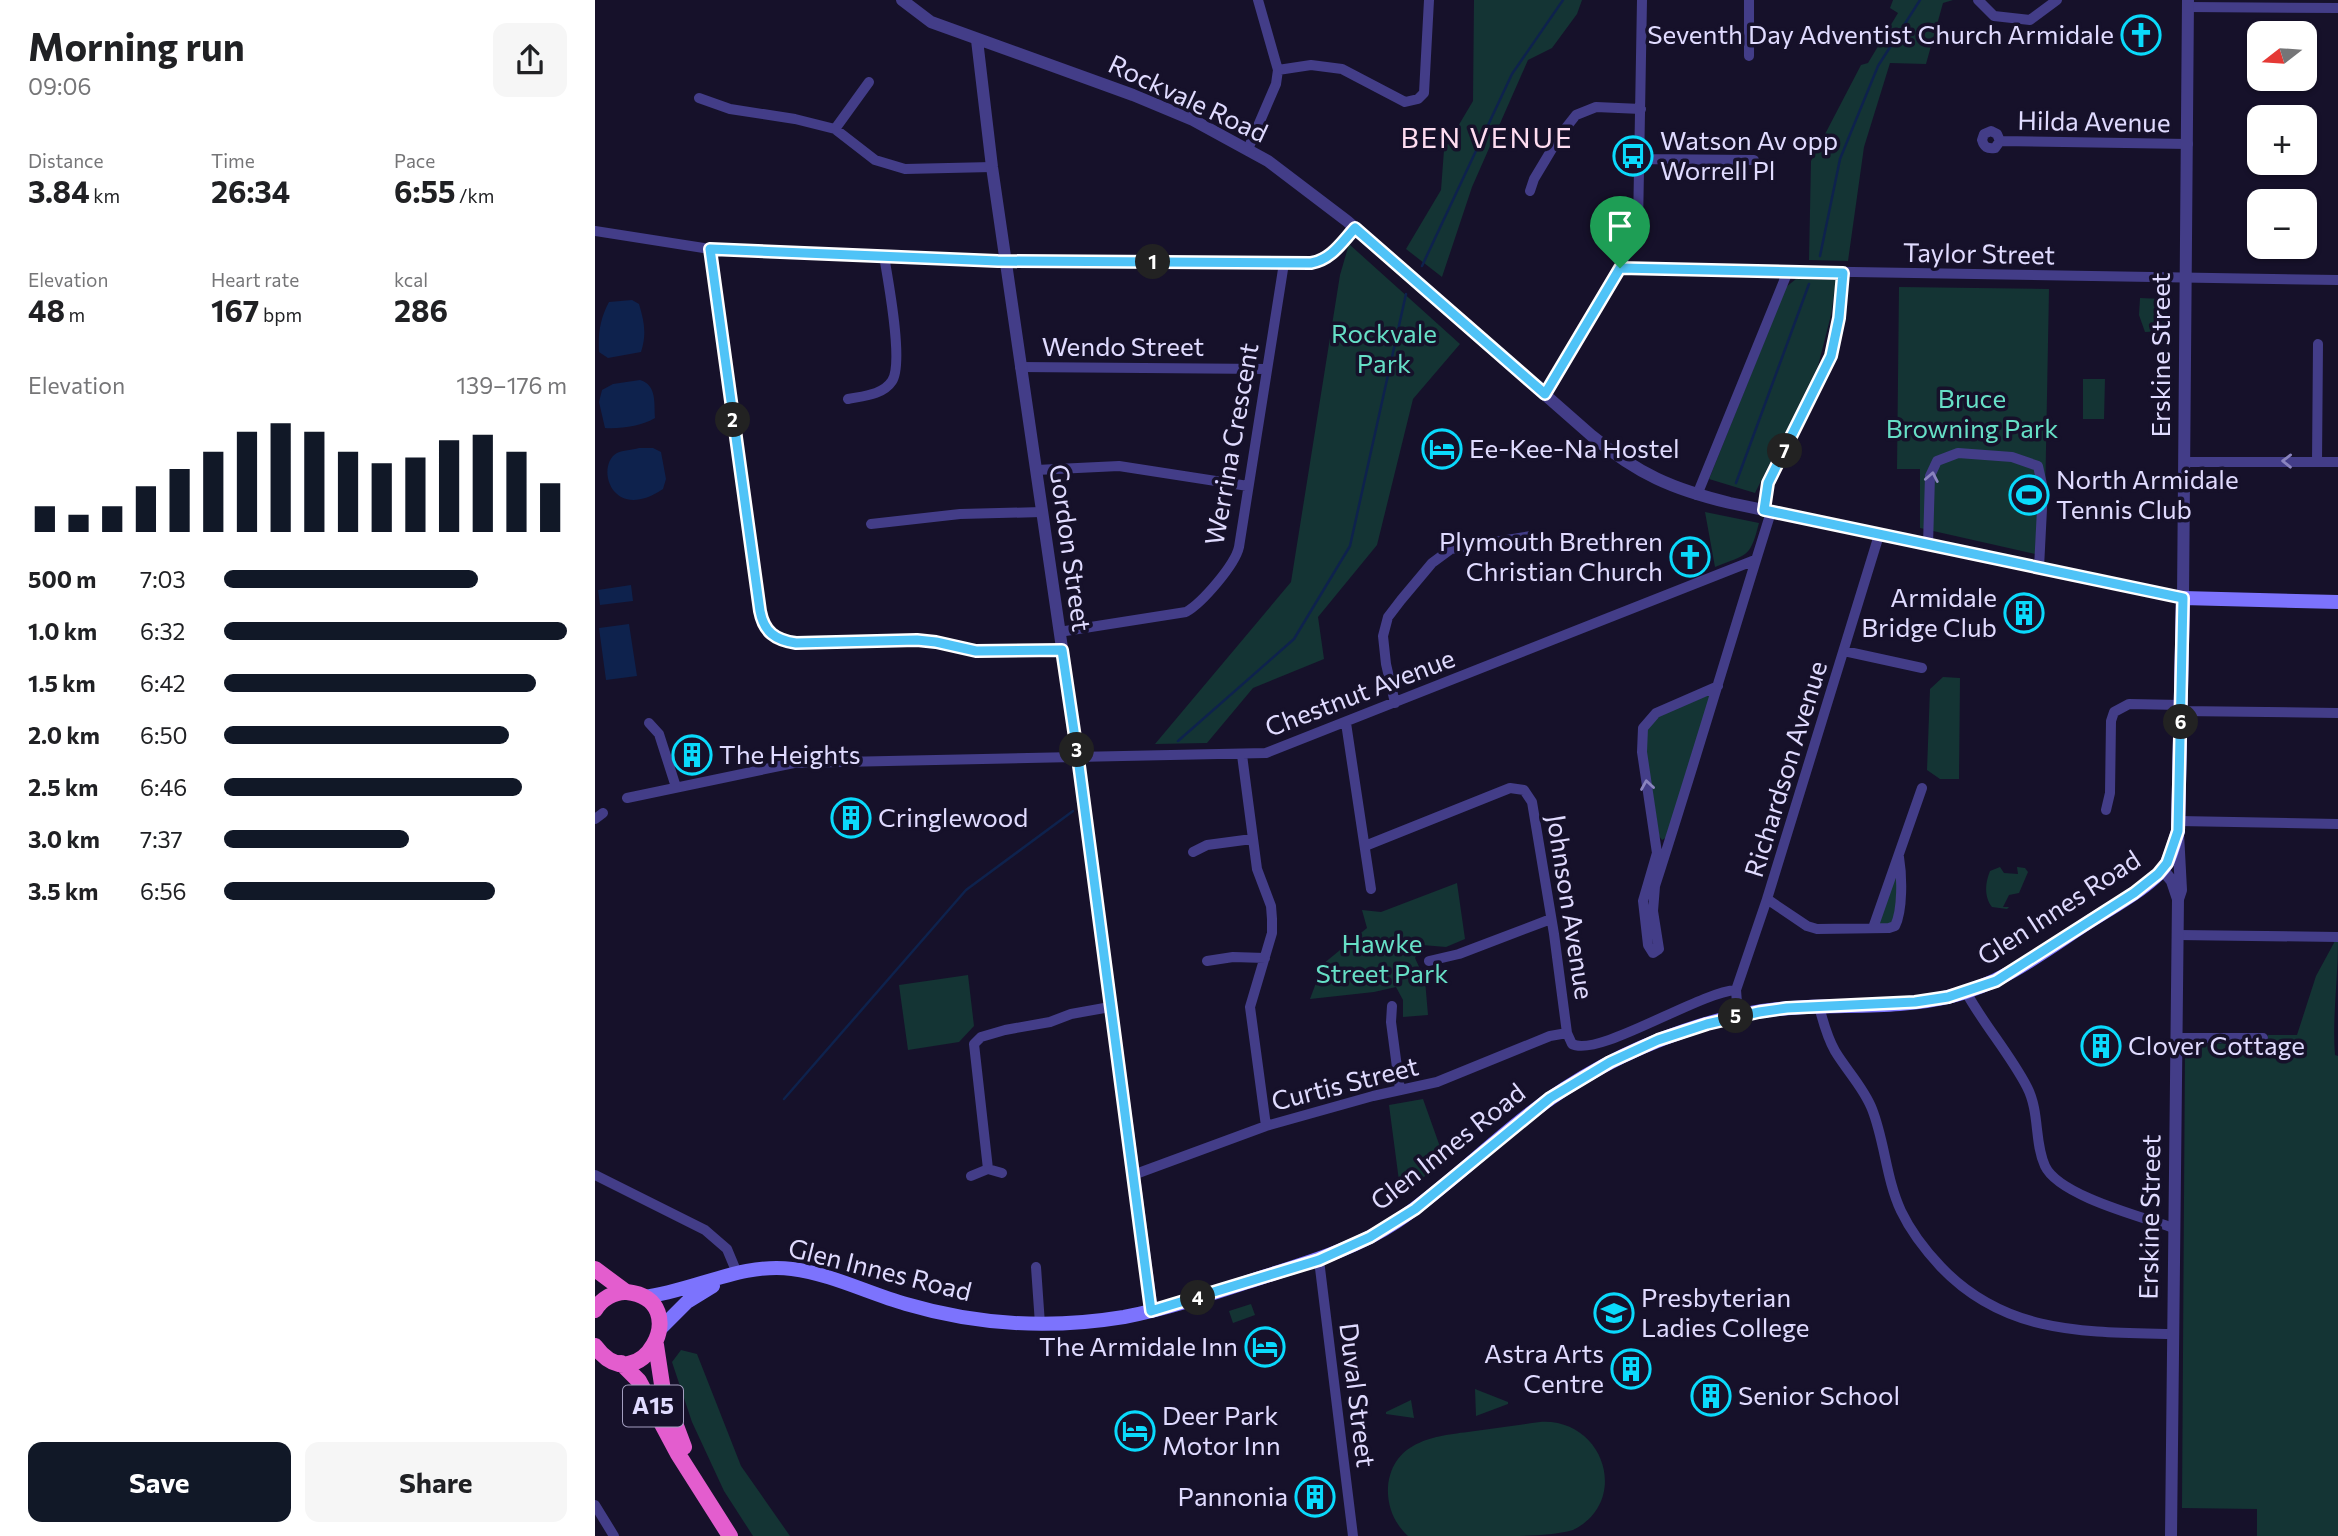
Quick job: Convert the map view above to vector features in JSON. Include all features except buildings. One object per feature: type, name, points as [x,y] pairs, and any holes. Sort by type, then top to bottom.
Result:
[{"type":"highway","points":[[595,1269],[626,1292],[644,1297]]},
{"type":"highway","points":[[595,1310],[610,1295],[626,1292]]},
{"type":"highway","name":"A15","points":[[644,1297],[659,1317],[663,1391],[700,1486]]},
{"type":"highway","name":"A15","points":[[597,1351],[610,1360],[634,1362],[647,1356],[658,1337]]},
{"type":"highway","name":"A15","points":[[621,1363],[639,1381],[678,1454],[730,1536]]},
{"type":"main road","points":[[2183,598],[2338,602]]},
{"type":"main road","name":"Erskine Street","points":[[2179,826],[2183,598]]},
{"type":"main road","name":"Glen Innes Road","points":[[644,1297],[670,1294],[767,1268],[792,1268],[945,1314],[1004,1323],[1040,1324],[1091,1321],[1151,1311],[1319,1260],[1393,1224],[1415,1209],[1528,1115],[1610,1062],[1658,1040],[1738,1016],[1787,1008],[1915,1002],[1948,997],[2011,973],[2134,893],[2164,866],[2179,826]]},
{"type":"main road","name":"Glen Innes Road","points":[[658,1337],[688,1302],[733,1275]]},
{"type":"street","name":"Rockvale Road","points":[[902,0],[931,22],[1133,95],[1193,120],[1248,149],[1300,183],[1615,455],[1652,479],[1697,495],[1768,511],[2183,598]]},
{"type":"street","points":[[1248,149],[1276,84],[1278,70],[1258,0]]},
{"type":"street","points":[[1278,70],[1311,65],[1342,69],[1405,102],[1418,99],[1424,93],[1429,0]]},
{"type":"street","points":[[1545,394],[1636,239],[1642,0]]},
{"type":"street","points":[[1749,0],[1749,56]]},
{"type":"street","points":[[1978,0],[1994,16],[2029,20],[2057,0]]},
{"type":"street","points":[[2188,4],[2338,8]]},
{"type":"street","name":"Erskine Street","points":[[2183,598],[2188,4]]},
{"type":"street","name":"Gordon Street","points":[[977,40],[1020,367],[1078,758],[1151,1311]]},
{"type":"street","points":[[835,129],[869,82]]},
{"type":"street","points":[[699,98],[730,109],[795,119],[835,129],[875,160],[905,169],[992,167]]},
{"type":"street","points":[[1530,191],[1534,179],[1561,134],[1576,115],[1596,107],[1641,109]]},
{"type":"street","name":"Hilda Avenue","points":[[2000,141],[2188,144]]},
{"type":"street","points":[[1640,159],[1754,160]]},
{"type":"street","points":[[595,231],[710,249],[1006,261],[1284,263],[1319,262],[1339,247],[1355,228]]},
{"type":"street","points":[[710,249],[758,598],[766,629],[781,641],[796,643],[917,640],[976,651],[1062,650]]},
{"type":"street","points":[[848,400],[882,390],[893,380],[897,352],[884,256]]},
{"type":"street","name":"Werrina Crescent","points":[[1059,632],[1176,615],[1192,609],[1237,554],[1284,263]]},
{"type":"street","name":"Taylor Street","points":[[1620,268],[2338,280]]},
{"type":"street","points":[[1697,495],[1788,271]]},
{"type":"street","points":[[1649,921],[1651,886],[1763,542],[1768,511],[1768,483],[1831,356],[1839,318],[1843,273]]},
{"type":"street","points":[[2317,461],[2318,344]]},
{"type":"street","name":"Wendo Street","points":[[1020,367],[1267,369]]},
{"type":"street","points":[[1929,545],[1930,476],[1937,461],[1958,453],[2012,457],[2038,466],[2043,489],[2039,568]]},
{"type":"street","points":[[2185,462],[2338,462]]},
{"type":"street","points":[[1036,470],[1119,466],[1248,486]]},
{"type":"street","points":[[871,524],[960,514],[1042,512]]},
{"type":"street","name":"Richardson Avenue","points":[[1738,1016],[1736,990],[1767,899],[1879,535]]},
{"type":"street","points":[[1395,704],[1383,636],[1388,617],[1401,600],[1432,563],[1451,549],[1531,536]]},
{"type":"street","name":"Chestnut Avenue","points":[[627,798],[794,763],[1266,753],[1755,560]]},
{"type":"street","points":[[1844,651],[1922,668]]},
{"type":"street","points":[[1661,854],[1642,752],[1643,728],[1656,713],[1718,686]]},
{"type":"street","points":[[2106,810],[2110,793],[2111,721],[2114,712],[2129,704],[2338,713]]},
{"type":"street","points":[[649,723],[659,734],[676,787]]},
{"type":"street","points":[[1346,723],[1371,889]]},
{"type":"street","points":[[1242,755],[1257,869],[1271,906],[1272,919],[1272,933],[1250,1007],[1266,1126]]},
{"type":"street","name":"Johnson Avenue","points":[[1365,846],[1510,788],[1524,790],[1532,802],[1567,1033]]},
{"type":"street","points":[[1873,928],[1922,788]]},
{"type":"street","points":[[2179,826],[2338,824]]},
{"type":"street","name":"Erskine Street","points":[[2171,1536],[2178,900],[2181,890],[2179,826]]},
{"type":"street","points":[[1193,852],[1207,845],[1252,839]]},
{"type":"street","points":[[1767,899],[1807,926],[1817,929],[1889,928],[1895,926],[1898,919],[1899,857]]},
{"type":"street","points":[[2164,866],[2181,877]]},
{"type":"street","name":"Erskine Street","points":[[2164,866],[2178,900]]},
{"type":"street","points":[[1429,961],[1459,954],[1551,919]]},
{"type":"street","points":[[2178,935],[2338,937]]},
{"type":"street","points":[[1207,961],[1233,957],[1265,958]]},
{"type":"street","points":[[1567,1033],[1576,1046],[1590,1045],[1625,1034],[1698,1001],[1736,990]]},
{"type":"street","points":[[1966,992],[2028,1088],[2036,1110],[2045,1165],[2053,1177],[2084,1195],[2174,1227]]},
{"type":"street","points":[[1392,1006],[1391,1022],[1400,1090]]},
{"type":"street","points":[[1819,1006],[1835,1051],[1871,1105],[1889,1179],[1901,1210],[1927,1252],[1949,1275],[1989,1305],[2036,1323],[2085,1332],[2173,1334]]},
{"type":"street","points":[[988,1169],[974,1044],[981,1037],[1005,1030],[1110,1007]]},
{"type":"street","name":"Curtis Street","points":[[1133,1175],[1266,1126],[1437,1082],[1550,1036],[1567,1033]]},
{"type":"street","points":[[2176,1038],[2263,1038]]},
{"type":"street","points":[[971,1177],[988,1169],[1002,1173]]},
{"type":"street","points":[[595,1175],[705,1230],[727,1249],[733,1275]]},
{"type":"street","name":"Duval Street","points":[[1319,1260],[1353,1536]]},
{"type":"street","points":[[1036,1266],[1040,1324]]},
{"type":"street","points":[[595,1505],[614,1536]]},
{"type":"green space","points":[[1474,0],[1582,0],[1577,14],[1552,48],[1528,60],[1472,187],[1442,277],[1406,249],[1441,190],[1444,150],[1473,101]]},
{"type":"green space","points":[[1893,0],[1953,0],[1943,3],[1926,64],[1890,63],[1864,147],[1848,261],[1809,260],[1811,161],[1861,65],[1868,63],[1898,13],[1890,8]]},
{"type":"green space","name":"Rockvale Park","points":[[1349,244],[1460,344],[1413,399],[1377,545],[1318,617],[1324,659],[1253,688],[1207,743],[1155,744],[1291,582],[1340,275]]},
{"type":"green space","points":[[1796,279],[1836,280],[1831,315],[1818,366],[1755,493],[1709,479],[1786,287]]},
{"type":"green space","name":"Bruce Browning Park","points":[[1899,287],[2049,289],[2044,556],[1920,528],[1920,469],[1897,469]]},
{"type":"green space","points":[[2140,298],[2161,299],[2167,308],[2167,331],[2145,332],[2139,315]]},
{"type":"green space","points":[[2083,379],[2105,379],[2104,419],[2083,419]]},
{"type":"green space","points":[[1705,512],[1759,523],[1750,549],[1741,557],[1715,567]]},
{"type":"green space","points":[[1943,677],[1960,678],[1959,779],[1940,779],[1927,770],[1930,689]]},
{"type":"green space","points":[[1708,695],[1710,697],[1667,837],[1662,840],[1659,836],[1644,737],[1652,719]]},
{"type":"green space","points":[[1899,857],[1895,926],[1873,928]]},
{"type":"green space","points":[[2000,867],[2004,873],[2018,874],[2017,867],[2025,868],[2028,872],[2019,893],[2009,895],[2003,907],[2009,907],[2007,909],[1992,907],[1987,894],[1986,885],[1990,871]]},
{"type":"green space","name":"Hawke Street Park","points":[[1457,883],[1465,939],[1446,947],[1422,945],[1415,958],[1425,980],[1428,1015],[1403,1017],[1403,1000],[1396,987],[1310,999],[1323,964],[1367,928],[1362,910],[1381,912]]},
{"type":"green space","points":[[2335,941],[2338,942],[2334,1027],[2335,1055],[2338,1056],[2338,1536],[2257,1536],[2257,1509],[2182,1508],[2185,1043],[2267,1044],[2268,1035],[2297,1035],[2316,976]]},
{"type":"green space","points":[[968,975],[974,1026],[959,1042],[908,1050],[899,985]]},
{"type":"green space","points":[[1423,1099],[1439,1144],[1459,1148],[1401,1196],[1389,1105]]},
{"type":"green space","points":[[1251,1304],[1255,1315],[1233,1323],[1229,1311]]},
{"type":"green space","points":[[681,1350],[697,1354],[741,1466],[790,1536],[753,1536],[724,1491],[692,1422],[672,1362]]},
{"type":"green space","points":[[1475,1389],[1508,1402],[1508,1404],[1476,1416]]},
{"type":"green space","points":[[1411,1400],[1414,1418],[1386,1414],[1386,1412]]},
{"type":"green space","points":[[1540,1422],[1562,1424],[1580,1433],[1594,1447],[1602,1464],[1605,1482],[1601,1500],[1591,1517],[1573,1530],[1527,1536],[1408,1536],[1399,1526],[1390,1507],[1388,1487],[1398,1459],[1408,1450],[1419,1443],[1446,1435]]},
{"type":"water","points":[[632,300],[639,304],[643,322],[644,339],[641,352],[608,358],[599,352],[600,326],[606,308],[609,302]]},
{"type":"water","points":[[640,380],[652,390],[655,418],[631,426],[605,428],[599,402],[602,390],[613,384]]},
{"type":"water","points":[[653,448],[661,452],[666,479],[663,489],[645,498],[631,500],[612,489],[608,469],[611,459],[617,453]]},
{"type":"water","points":[[631,585],[633,601],[600,605],[598,590]]},
{"type":"water","points":[[629,624],[637,676],[606,680],[599,628]]},
{"type":"waterway","points":[[1422,266],[1512,74],[1563,0]]},
{"type":"waterway","points":[[1820,256],[1840,159],[1878,66],[1920,0]]},
{"type":"waterway","points":[[1736,483],[1809,284]]},
{"type":"waterway","points":[[1178,741],[1294,639],[1350,546],[1406,294]]},
{"type":"waterway","points":[[784,1099],[966,890],[1073,811]]},
{"type":"place","name":"Seventh Day Adventist Church Armidale","points":[[2141,35]]},
{"type":"place","name":"Watson Av opp Worrell Pl","points":[[1633,156]]},
{"type":"place","name":"Ee-Kee-Na Hostel","points":[[1442,449]]},
{"type":"place","name":"North Armidale Tennis Club","points":[[2029,495]]},
{"type":"place","name":"Plymouth Brethren Christian Church","points":[[1690,557]]},
{"type":"place","name":"Armidale Bridge Club","points":[[2024,613]]},
{"type":"place","name":"The Heights","points":[[692,755]]},
{"type":"place","name":"Cringlewood","points":[[851,818]]},
{"type":"place","name":"Clover Cottage","points":[[2101,1046]]},
{"type":"place","name":"Presbyterian Ladies College","points":[[1614,1313]]},
{"type":"place","name":"The Armidale Inn","points":[[1265,1347]]},
{"type":"place","name":"Astra Arts Centre","points":[[1631,1369]]},
{"type":"place","name":"Senior School","points":[[1711,1396]]},
{"type":"place","name":"Deer Park Motor Inn","points":[[1135,1431]]},
{"type":"place","name":"Pannonia","points":[[1315,1497]]},
{"type":"district","name":"BEN VENUE","points":[[1487,138]]},
{"type":"route","points":[[1355,228],[1545,394],[1620,268],[1843,273],[1839,318],[1831,356],[1768,483],[1764,510],[2183,598],[2178,831],[2167,863],[2134,893],[2011,973],[1981,987],[1923,1001],[1787,1008],[1759,1012],[1707,1024],[1658,1040],[1610,1062],[1550,1098],[1415,1209],[1370,1237],[1319,1260],[1151,1311],[1062,650],[976,651],[917,640],[796,643],[781,641],[766,629],[760,611],[710,249],[998,261],[1311,263],[1319,262],[1329,255],[1355,228]]}]
